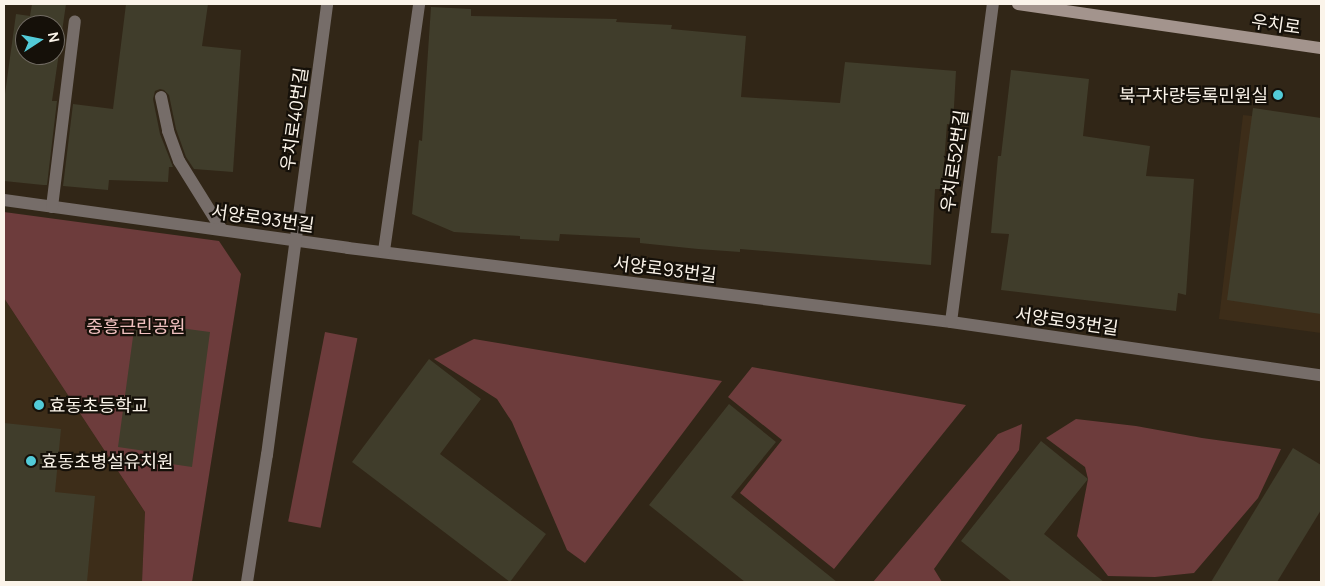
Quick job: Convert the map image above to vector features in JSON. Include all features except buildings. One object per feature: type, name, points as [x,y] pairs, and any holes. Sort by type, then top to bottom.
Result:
[{"type":"main road","name":"우치로","points":[[1018,4],[1321,48]]},
{"type":"street","name":"우치로40번길","points":[[247,582],[267,455],[327,4]]},
{"type":"street","points":[[384,251],[419,4]]},
{"type":"street","name":"우치로52번길","points":[[951,322],[993,4]]},
{"type":"street","points":[[52,207],[75,21]]},
{"type":"street","points":[[161,97],[168,131],[179,161],[222,230]]},
{"type":"street","name":"서양로93번길","points":[[4,200],[295,240],[951,322],[1321,375]]},
{"type":"shaded area","points":[[1243,115],[1321,124],[1321,333],[1219,319]]},
{"type":"shaded area","name":"효동초등학교","points":[[4,298],[145,512],[142,582],[4,582]]},
{"type":"green space","name":"중흥근린공원","points":[[4,212],[219,241],[241,274],[192,582],[142,582],[145,512],[4,298]]},
{"type":"green space","points":[[325,332],[357,338],[321,528],[288,521]]},
{"type":"green space","points":[[474,339],[722,381],[585,563],[567,550],[512,422],[497,399],[434,359]]},
{"type":"green space","points":[[752,367],[966,405],[834,569],[740,493],[782,440],[728,397]]},
{"type":"green space","points":[[1076,419],[1136,426],[1202,438],[1281,449],[1258,498],[1194,573],[1155,577],[1108,576],[1077,536],[1088,479],[1085,467],[1046,438]]},
{"type":"green space","points":[[1022,424],[1019,450],[934,569],[942,582],[873,582],[998,434]]},
{"type":"place","name":"북구차량등록민원실","points":[[1278,95]]},
{"type":"place","name":"효동초등학교","points":[[39,405]]},
{"type":"place","name":"효동초병설유치원","points":[[31,461]]}]
